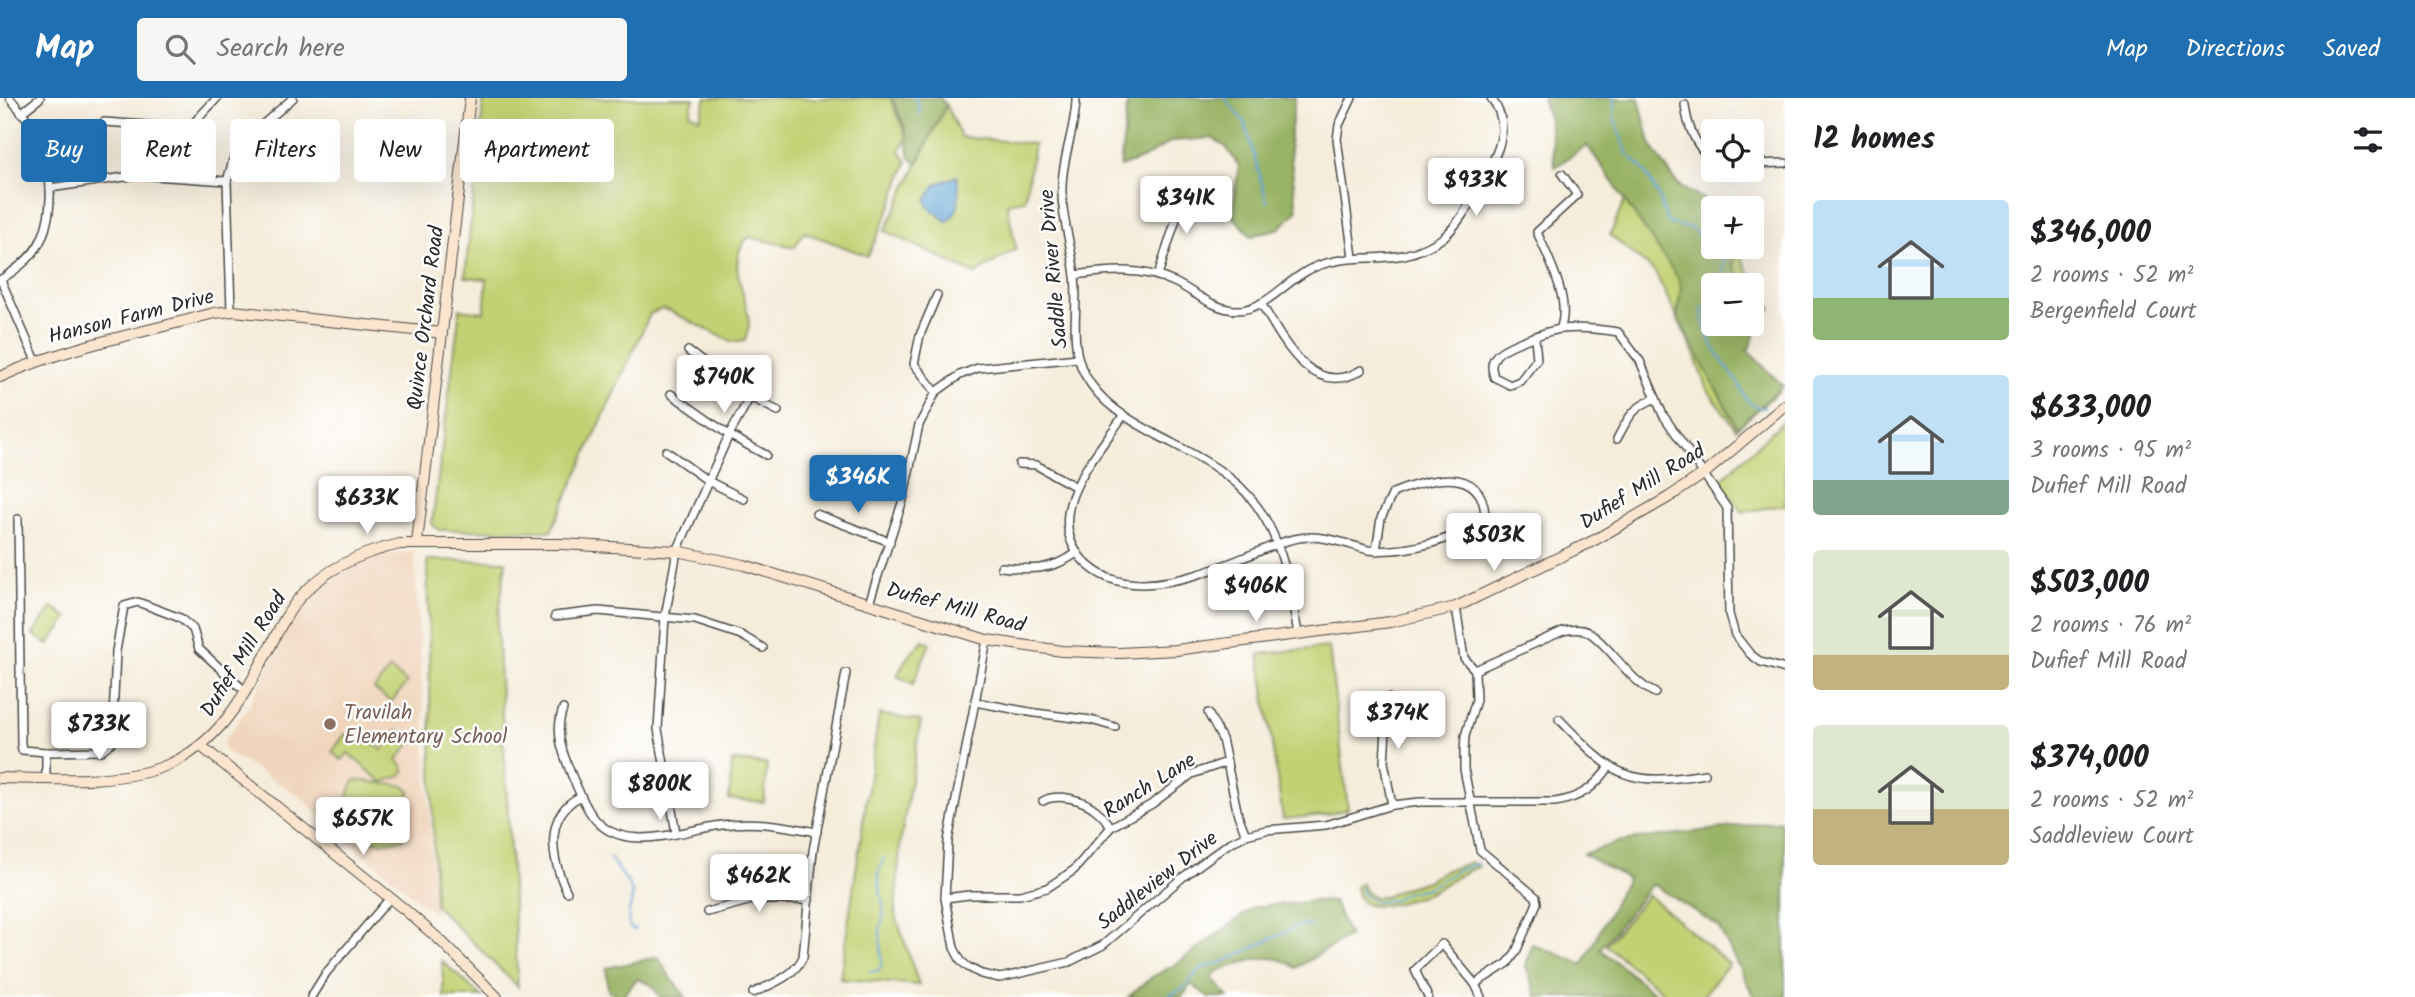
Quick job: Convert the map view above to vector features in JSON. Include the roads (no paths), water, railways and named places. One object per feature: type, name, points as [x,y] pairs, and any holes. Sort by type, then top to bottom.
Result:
[{"type":"main road","name":"Quince Orchard Road","points":[[417,542],[470,98]]},
{"type":"main road","name":"Hanson Farm Drive","points":[[0,377],[36,361],[116,338],[231,311],[442,333]]},
{"type":"main road","name":"Dufief Mill Road","points":[[0,778],[119,777],[165,766],[201,746],[217,732],[246,692],[286,615],[311,586],[347,561],[376,549],[417,542],[574,545],[677,551],[744,565],[988,640],[1062,651],[1119,653],[1176,650],[1390,622],[1456,607],[1621,526],[1704,472],[1785,405]]},
{"type":"main road","points":[[201,746],[441,941],[497,997]]},
{"type":"street","points":[[10,98],[41,143],[50,188],[49,208],[42,239],[29,257],[0,280],[36,361]]},
{"type":"street","points":[[21,113],[40,98]]},
{"type":"street","points":[[107,122],[189,128],[217,98]]},
{"type":"street","points":[[231,311],[227,181],[233,160],[244,141],[293,98]]},
{"type":"street","name":"Saddle River Drive","points":[[1076,98],[1075,119],[1062,186],[1063,212],[1075,275],[1074,330],[1078,358],[1097,393],[1123,416],[1207,462],[1229,477],[1257,505],[1279,544],[1288,573],[1298,634]]},
{"type":"street","points":[[1352,98],[1339,125],[1336,139],[1353,257]]},
{"type":"street","points":[[1075,275],[1137,270],[1158,275],[1217,306],[1247,309],[1261,303],[1311,268],[1353,257],[1405,254],[1433,243],[1447,234],[1479,187],[1501,145],[1503,129],[1496,105],[1491,98]]},
{"type":"street","points":[[1685,104],[1690,130],[1701,148]]},
{"type":"street","points":[[1764,164],[1785,163]]},
{"type":"street","points":[[1560,329],[1564,320],[1559,287],[1537,232],[1577,195],[1562,174]]},
{"type":"street","points":[[107,179],[138,175],[227,181]]},
{"type":"street","points":[[50,188],[85,182]]},
{"type":"street","points":[[1158,275],[1186,189]]},
{"type":"street","points":[[936,392],[914,364],[920,335],[937,295]]},
{"type":"street","points":[[1261,303],[1289,350],[1307,368],[1336,378],[1350,377],[1361,370]]},
{"type":"street","points":[[1535,338],[1537,359],[1520,382],[1510,385],[1494,377],[1492,363],[1496,355],[1505,349],[1535,338],[1560,329],[1618,332],[1640,361],[1663,415],[1727,508],[1728,614],[1731,626],[1750,654],[1761,662],[1785,669]]},
{"type":"street","points":[[688,351],[750,397],[778,411]]},
{"type":"street","points":[[869,603],[903,500],[919,425],[936,392],[960,375],[978,368],[1078,358]]},
{"type":"street","points":[[671,394],[729,435],[766,455]]},
{"type":"street","points":[[676,833],[658,729],[665,617],[677,551],[729,435],[750,397]]},
{"type":"street","points":[[1616,439],[1638,405],[1656,398]]},
{"type":"street","points":[[1123,416],[1076,487],[1067,517],[1069,534],[1077,553],[1090,568],[1110,580],[1131,584],[1156,583],[1200,575],[1279,544],[1312,537],[1376,551],[1413,548],[1477,524],[1485,515],[1484,501],[1472,485],[1457,478],[1447,478],[1392,493],[1381,518],[1376,551]]},
{"type":"street","points":[[666,451],[708,481],[744,499]]},
{"type":"street","points":[[1019,464],[1036,465],[1076,487]]},
{"type":"street","points":[[816,514],[890,541]]},
{"type":"street","points":[[18,519],[22,750],[101,751],[112,742],[116,651],[124,606],[130,603],[138,601],[180,618],[193,629],[199,649],[246,692]]},
{"type":"street","points":[[1002,567],[1052,567],[1077,553]]},
{"type":"street","points":[[1456,607],[1464,658],[1475,670],[1476,700],[1465,736],[1464,752],[1480,850],[1536,897],[1537,903],[1516,952],[1508,963],[1475,984]]},
{"type":"street","points":[[555,616],[598,611],[711,623],[741,635],[763,648]]},
{"type":"street","points":[[1475,670],[1563,631],[1576,629],[1589,632],[1642,687],[1655,693]]},
{"type":"street","name":"Saddleview Drive","points":[[988,640],[948,841],[945,898],[950,938],[961,961],[981,974],[1000,978],[1069,962],[1103,945],[1183,877],[1228,844],[1246,835],[1266,830],[1326,825],[1392,806],[1420,802],[1555,802],[1572,799],[1598,782],[1610,766]]},
{"type":"street","points":[[753,993],[789,975],[800,964],[804,949],[813,851],[846,673]]},
{"type":"street","points":[[1388,698],[1384,762],[1392,806]]},
{"type":"street","points":[[975,702],[1091,720],[1115,727]]},
{"type":"street","points":[[563,709],[559,720],[559,734],[581,796],[592,816],[603,827],[623,837],[644,839],[751,822],[817,832]]},
{"type":"street","points":[[1208,713],[1222,738],[1238,815],[1246,835]]},
{"type":"street","points":[[1559,719],[1597,757],[1629,776],[1668,780],[1705,774]]},
{"type":"street","points":[[46,778],[47,752]]},
{"type":"street","name":"Ranch Lane","points":[[945,898],[1020,895],[1047,888],[1074,870],[1111,827],[1152,804],[1192,774],[1227,762]]},
{"type":"street","points":[[567,892],[557,872],[556,820],[568,803],[581,796]]},
{"type":"street","points":[[1043,801],[1051,796],[1059,796],[1089,806],[1111,827]]},
{"type":"street","points":[[312,997],[326,972],[390,898]]},
{"type":"street","points":[[707,912],[752,900],[809,900]]},
{"type":"street","points":[[1428,997],[1415,970],[1442,944],[1475,984],[1481,997]]},
{"type":"water","points":[[957,176],[958,207],[947,222],[928,206],[926,200],[936,184]]},
{"type":"waterway","points":[[915,98],[919,114]]},
{"type":"waterway","points":[[1225,98],[1245,123],[1267,202]]},
{"type":"waterway","points":[[1614,98],[1614,118],[1627,153],[1644,170],[1658,195],[1668,223],[1693,229],[1706,246],[1724,258],[1723,273]]},
{"type":"waterway","points":[[1708,336],[1747,400],[1764,408]]},
{"type":"waterway","points":[[610,858],[631,889],[629,923],[630,928],[636,930]]},
{"type":"waterway","points":[[869,971],[878,971],[882,964],[880,930],[884,914],[878,874],[884,858]]},
{"type":"waterway","points":[[1360,888],[1365,896],[1375,902],[1393,900],[1405,893],[1427,888],[1458,870],[1478,863]]},
{"type":"waterway","points":[[1158,997],[1168,996],[1182,989],[1202,968],[1221,963],[1296,927],[1311,925]]},
{"type":"place","name":"Travilah Elementary School","points":[[330,724]]}]
